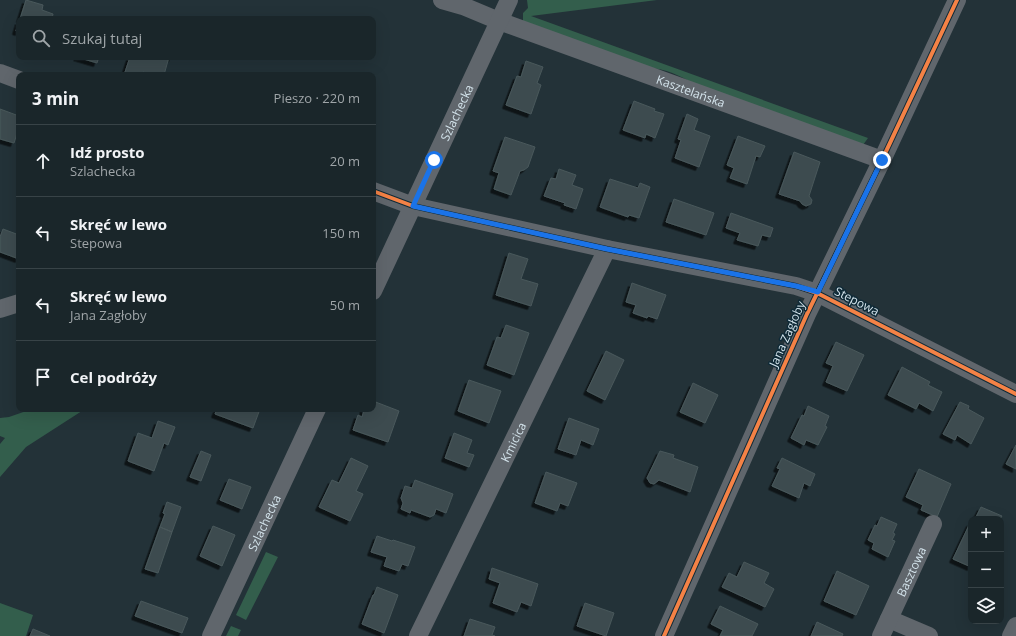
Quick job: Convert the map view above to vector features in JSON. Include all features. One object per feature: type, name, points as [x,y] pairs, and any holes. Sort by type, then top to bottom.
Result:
[{"type":"street","name":"Kasztelańska","points":[[442,0],[882,160]]},
{"type":"street","name":"Szlachecka","points":[[376,285],[509,0]]},
{"type":"street","name":"Jana Zagłoby","points":[[664,636],[818,292],[957,0]]},
{"type":"street","points":[[0,73],[16,79]]},
{"type":"street","name":"Stepowa","points":[[376,192],[413,206],[607,249],[796,286],[818,292],[1016,394]]},
{"type":"street","name":"Kmicica","points":[[418,636],[607,249]]},
{"type":"street","points":[[0,309],[16,304]]},
{"type":"street","name":"Szlachecka","points":[[211,636],[316,412]]},
{"type":"street","name":"Basztowa","points":[[881,636],[933,524]]},
{"type":"street","points":[[889,619],[929,636]]},
{"type":"street","points":[[1011,636],[1016,626]]},
{"type":"green space","points":[[527,0],[657,0],[531,16],[868,138],[863,145],[692,83],[671,72],[648,68],[523,21],[523,13],[528,8]]},
{"type":"green space","points":[[23,412],[80,412],[26,447],[0,477],[0,444],[5,438],[0,436],[0,418],[9,417]]},
{"type":"green space","points":[[266,552],[278,557],[246,620],[236,615]]},
{"type":"green space","points":[[0,603],[33,615],[26,636],[0,636]]},
{"type":"green space","points":[[231,626],[241,630],[238,636],[226,636]]},
{"type":"building","points":[[26,0],[43,5],[42,10],[53,14],[53,16],[21,16]]},
{"type":"building","points":[[87,60],[98,60],[97,63]]},
{"type":"building","points":[[129,60],[168,60],[165,72],[125,72]]},
{"type":"building","points":[[526,61],[543,67],[537,83],[541,85],[531,114],[506,105],[517,76],[521,77]]},
{"type":"building","points":[[634,101],[655,109],[654,111],[664,114],[655,138],[646,134],[645,138],[623,130]]},
{"type":"building","points":[[0,109],[16,115],[16,137],[14,143],[0,139]]},
{"type":"building","points":[[687,114],[698,119],[694,130],[710,136],[699,167],[675,158],[681,140],[678,139]]},
{"type":"building","points":[[738,136],[765,146],[760,157],[756,156],[747,184],[730,178],[734,168],[727,165]]},
{"type":"building","points":[[505,137],[535,147],[528,167],[520,171],[511,195],[494,189],[499,173],[493,171]]},
{"type":"building","points":[[794,152],[820,162],[809,196],[812,200],[811,204],[806,206],[800,201],[779,194]]},
{"type":"building","points":[[559,169],[576,175],[572,185],[583,189],[576,209],[564,205],[565,203],[544,196],[551,178],[556,179]]},
{"type":"building","points":[[610,179],[638,188],[640,183],[650,187],[639,218],[629,215],[628,217],[600,207]]},
{"type":"building","points":[[674,199],[714,213],[706,235],[666,222]]},
{"type":"building","points":[[731,213],[773,228],[770,237],[762,235],[758,246],[737,240],[740,233],[726,228]]},
{"type":"building","points":[[3,229],[16,234],[16,258],[0,252],[0,237]]},
{"type":"building","points":[[509,253],[528,259],[521,279],[538,284],[531,306],[496,295]]},
{"type":"building","points":[[632,283],[666,295],[657,319],[648,316],[647,318],[633,313],[636,305],[626,302]]},
{"type":"building","points":[[506,325],[529,333],[514,375],[487,365],[497,337],[501,338]]},
{"type":"building","points":[[836,342],[864,355],[847,391],[826,382],[833,366],[826,363]]},
{"type":"building","points":[[606,351],[624,360],[605,400],[587,391]]},
{"type":"building","points":[[902,367],[930,382],[928,385],[942,392],[933,411],[919,403],[916,409],[888,395]]},
{"type":"building","points":[[469,380],[501,391],[489,423],[458,411]]},
{"type":"building","points":[[693,383],[718,395],[705,423],[680,412]]},
{"type":"building","points":[[376,402],[399,411],[388,442],[353,430],[358,415],[362,417],[363,412],[376,412]]},
{"type":"building","points":[[960,402],[969,406],[968,409],[984,418],[971,444],[957,435],[955,440],[943,434]]},
{"type":"building","points":[[808,406],[829,416],[825,426],[827,427],[818,445],[806,440],[804,445],[791,438]]},
{"type":"building","points":[[216,412],[259,412],[253,428],[215,414]]},
{"type":"building","points":[[569,418],[599,429],[593,445],[581,440],[576,455],[558,449]]},
{"type":"building","points":[[158,421],[175,427],[168,445],[164,443],[154,471],[128,461],[138,433],[152,438]]},
{"type":"building","points":[[454,433],[472,440],[467,453],[474,455],[469,467],[445,458]]},
{"type":"building","points":[[1016,445],[1016,469],[1006,464]]},
{"type":"building","points":[[201,451],[211,455],[201,481],[190,477]]},
{"type":"building","points":[[660,451],[674,455],[673,458],[698,467],[690,492],[659,480],[654,484],[650,483],[647,478]]},
{"type":"building","points":[[351,458],[368,466],[356,491],[363,494],[350,521],[319,507],[332,480],[339,483]]},
{"type":"building","points":[[782,458],[815,474],[810,486],[804,483],[799,498],[772,486],[780,469],[777,468]]},
{"type":"building","points":[[919,469],[951,484],[937,517],[921,510],[923,505],[906,497]]},
{"type":"building","points":[[546,472],[577,483],[568,506],[560,503],[557,511],[535,503]]},
{"type":"building","points":[[229,479],[251,487],[242,509],[220,500]]},
{"type":"building","points":[[415,480],[453,494],[446,513],[436,509],[434,515],[430,517],[411,510],[410,513],[401,509],[403,503],[401,498],[405,486],[412,488]]},
{"type":"building","points":[[167,502],[181,507],[172,532],[160,527],[165,514],[163,513]]},
{"type":"building","points":[[981,507],[1002,516],[976,516]]},
{"type":"building","points":[[881,517],[897,524],[892,540],[895,541],[888,557],[872,549],[874,543],[868,540],[875,525],[877,526]]},
{"type":"building","points":[[213,526],[235,535],[222,566],[200,556]]},
{"type":"building","points":[[160,527],[172,532],[158,573],[145,569]]},
{"type":"building","points":[[968,527],[968,566],[953,559]]},
{"type":"building","points":[[377,536],[415,547],[408,566],[402,564],[399,571],[384,566],[387,557],[371,552]]},
{"type":"building","points":[[744,562],[769,573],[764,583],[774,589],[765,607],[722,587],[729,573],[737,577]]},
{"type":"building","points":[[492,568],[538,584],[531,606],[521,602],[517,612],[493,603],[500,583],[489,579]]},
{"type":"building","points":[[837,571],[869,586],[856,615],[824,601]]},
{"type":"building","points":[[377,587],[398,595],[384,633],[362,624]]},
{"type":"building","points":[[141,601],[188,618],[182,633],[135,616]]},
{"type":"building","points":[[585,603],[614,613],[606,636],[577,626]]},
{"type":"building","points":[[720,606],[758,624],[752,636],[720,636],[723,630],[711,624]]},
{"type":"building","points":[[470,619],[495,627],[492,635],[495,636],[464,636]]},
{"type":"building","points":[[817,622],[843,634],[842,636],[811,636]]},
{"type":"building","points":[[33,629],[50,636],[30,636]]},
{"type":"cycle path","points":[[664,636],[807,314],[882,160],[957,0]]},
{"type":"cycle path","points":[[376,192],[413,206],[607,249],[796,286],[817,293],[1016,394]]},
{"type":"route","points":[[434,160],[413,206],[607,249],[796,286],[818,292],[882,160]]}]
